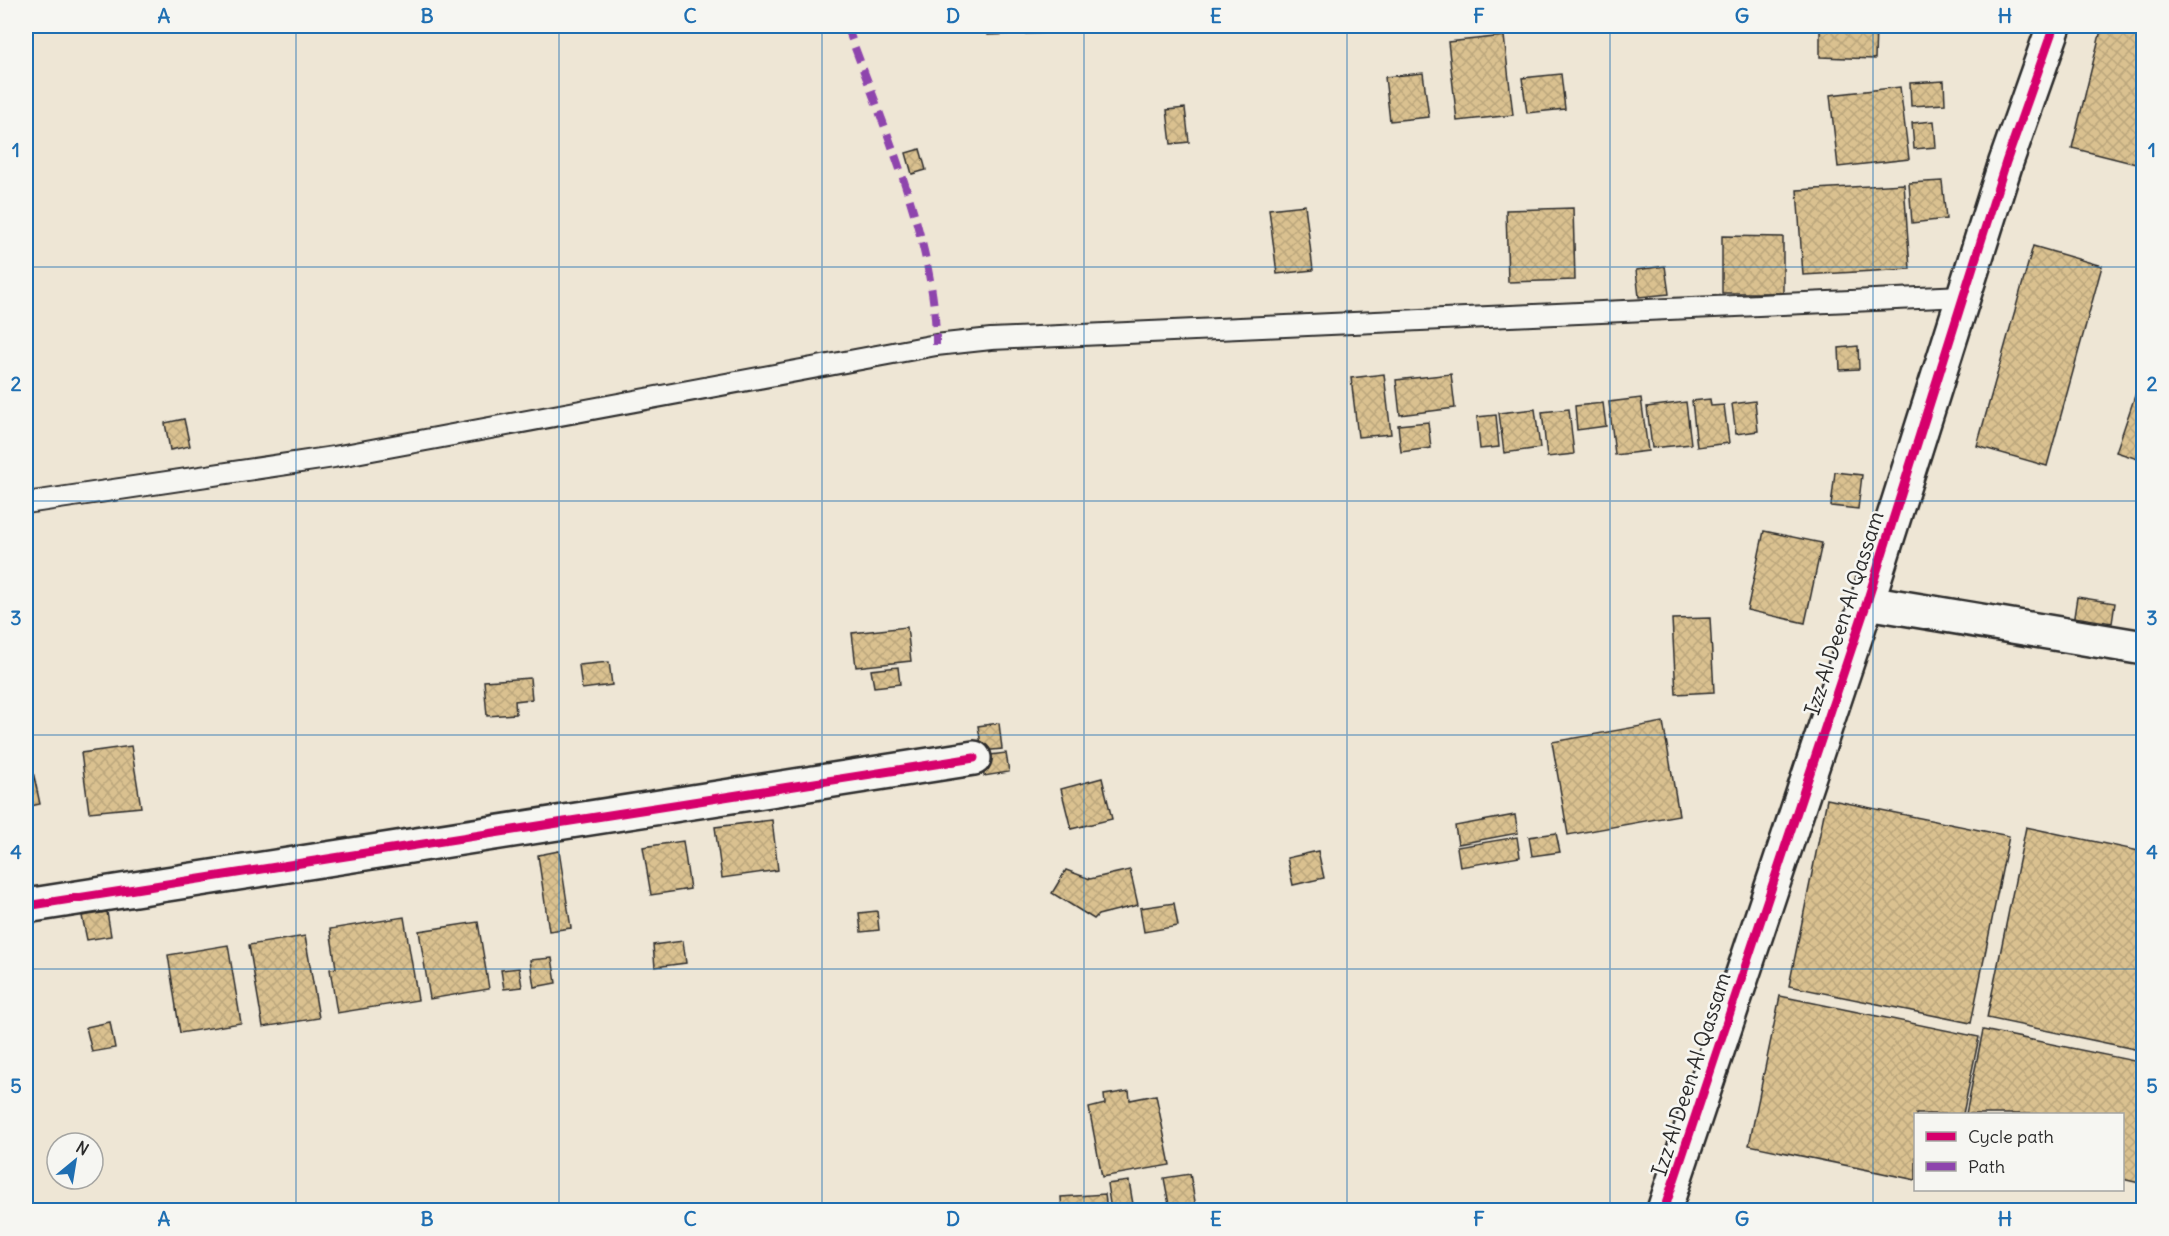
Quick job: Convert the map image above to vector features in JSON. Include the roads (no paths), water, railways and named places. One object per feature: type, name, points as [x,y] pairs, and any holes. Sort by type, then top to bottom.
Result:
[{"type":"street","name":"Izz Al Deen Al Qassam","points":[[1664,1210],[1867,602],[2006,162],[2054,26]]},
{"type":"street","points":[[1867,602],[2144,648]]},
{"type":"street","points":[[26,906],[974,758]]},
{"type":"lane","points":[[26,503],[334,457],[936,345],[980,340],[1964,296]]}]
